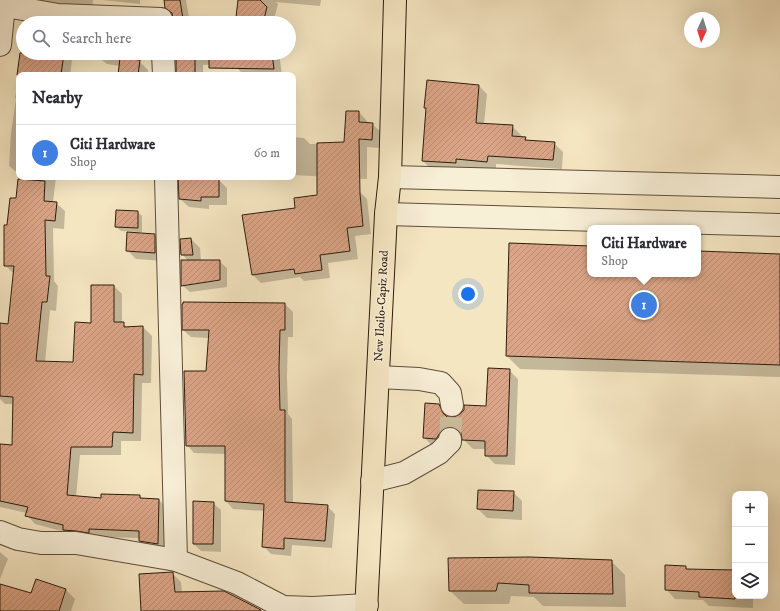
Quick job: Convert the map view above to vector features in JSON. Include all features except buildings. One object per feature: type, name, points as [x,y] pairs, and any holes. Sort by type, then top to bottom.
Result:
[{"type":"highway","name":"New Iloilo-Capiz Road","points":[[366,608],[386,214],[390,177],[395,0]]},
{"type":"street","points":[[0,45],[2,5],[58,15],[84,16]]},
{"type":"street","points":[[163,60],[164,72]]},
{"type":"street","points":[[390,177],[780,187]]},
{"type":"street","points":[[166,180],[176,560]]},
{"type":"street","points":[[386,214],[780,225]]},
{"type":"street","points":[[378,377],[419,379],[441,383],[450,393],[452,404]]},
{"type":"street","points":[[372,481],[404,473],[439,453],[450,442],[450,439]]},
{"type":"street","points":[[0,532],[18,539],[41,543],[76,543],[176,560],[236,583],[283,607],[366,608]]},
{"type":"tunnel","points":[[450,439],[452,405]]},
{"type":"place","name":"Citi Hardware","points":[[644,305]]}]
